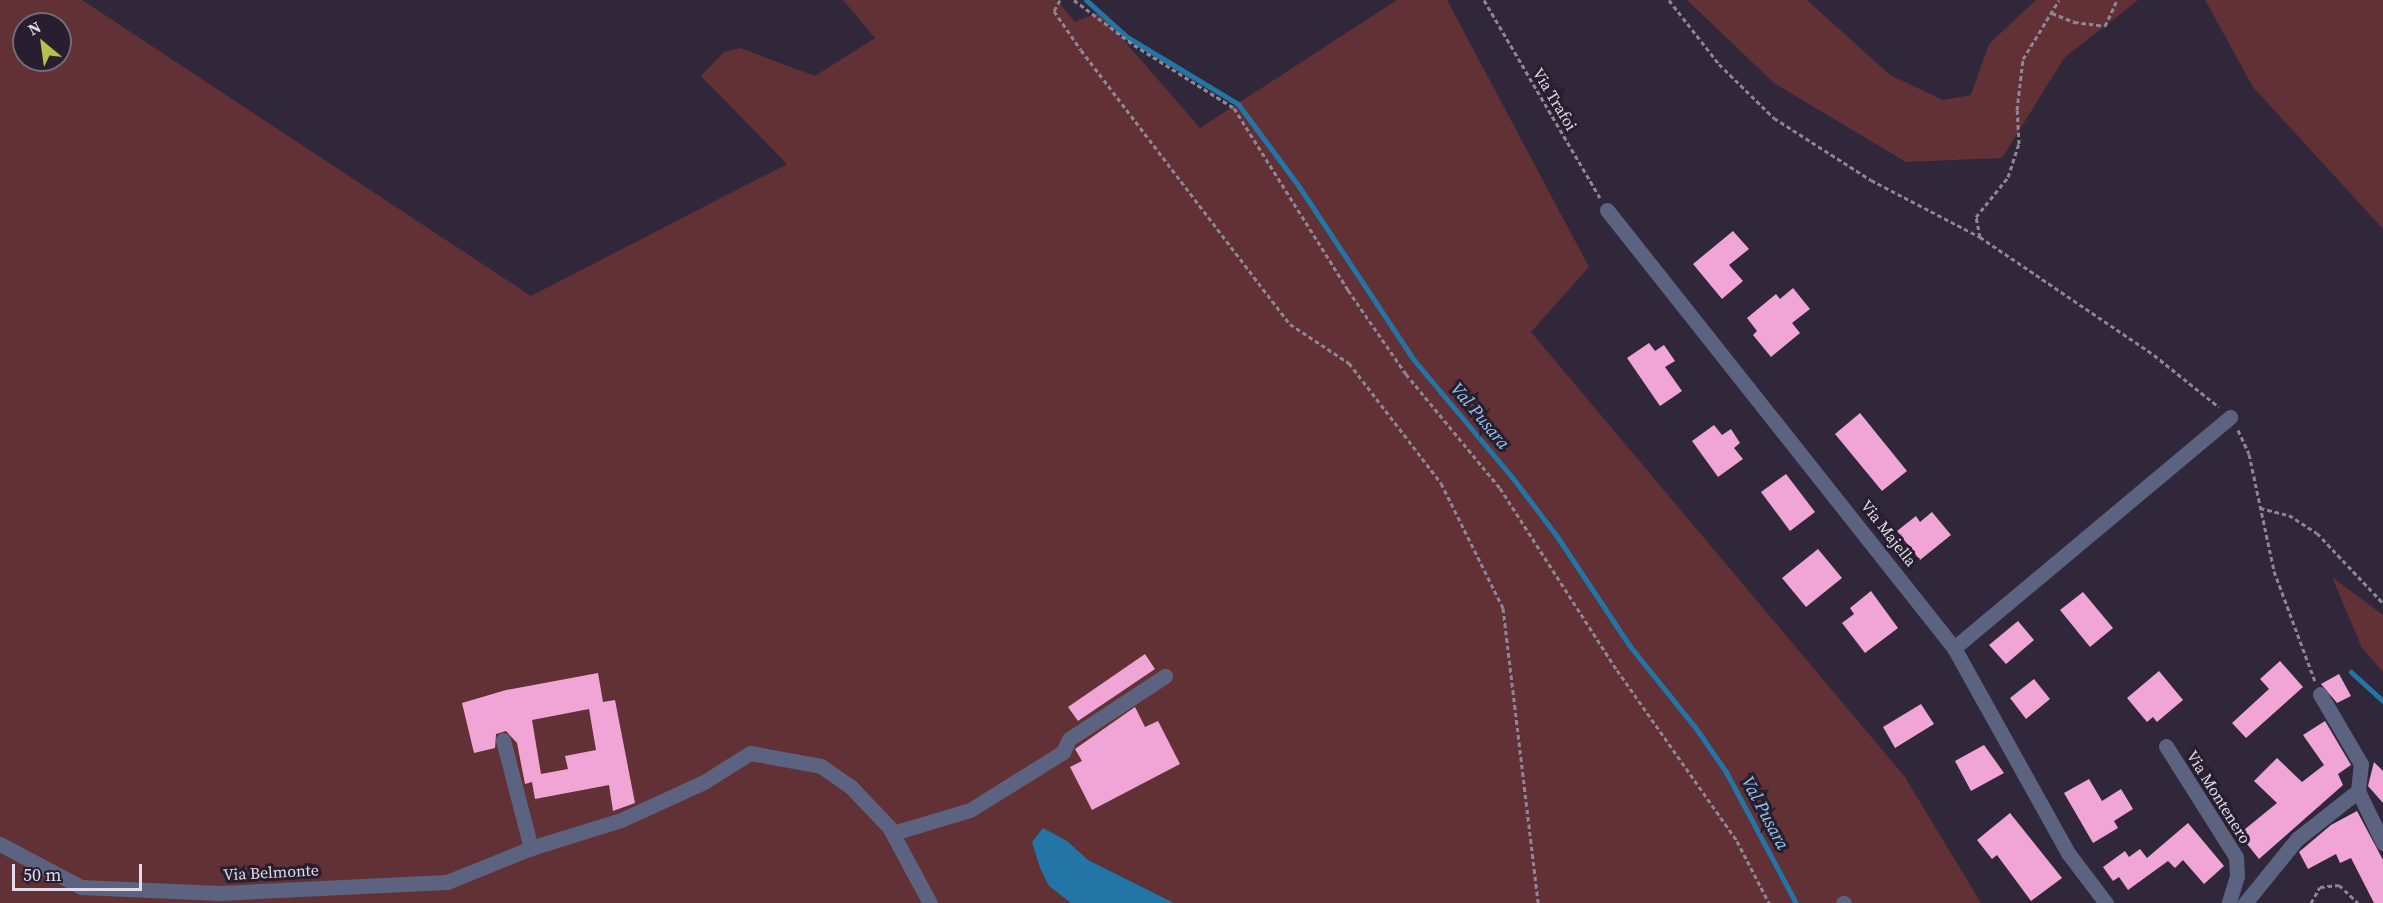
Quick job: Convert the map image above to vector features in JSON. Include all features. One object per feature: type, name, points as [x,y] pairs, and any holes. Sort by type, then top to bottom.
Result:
[{"type":"street","name":"Via Majella","points":[[1607,210],[1954,648],[2068,853],[2106,903]]},
{"type":"street","points":[[1954,648],[2230,417]]},
{"type":"street","points":[[893,833],[969,810],[1063,752],[1069,739],[1165,676]]},
{"type":"street","points":[[2320,694],[2361,764],[2358,790],[2383,843]]},
{"type":"street","points":[[503,740],[531,848]]},
{"type":"street","name":"Via Montenero","points":[[2166,746],[2236,857],[2237,876],[2229,903]]},
{"type":"street","name":"Via Belmonte","points":[[0,844],[81,887],[220,893],[447,882],[531,848],[621,820],[704,782],[750,753],[821,766],[850,786],[893,833],[930,903]]},
{"type":"street","points":[[2245,903],[2297,839],[2358,790]]},
{"type":"path","points":[[1060,0],[1054,11],[1081,50],[1290,324],[1348,363],[1441,483],[1503,608],[1538,903]]},
{"type":"path","points":[[1074,0],[1134,45],[1234,108],[1348,290],[1406,374],[1500,488],[1617,670],[1737,841],[1768,903]]},
{"type":"path","name":"Via Trafoi","points":[[1484,0],[1607,210]]},
{"type":"path","points":[[1669,0],[1719,64],[1774,118],[1871,180],[1980,237],[2154,355],[2230,417],[2249,454],[2274,571],[2320,694]]},
{"type":"path","points":[[1980,237],[1976,217],[2008,177],[2019,144],[2017,110],[2024,59],[2059,0]]},
{"type":"path","points":[[2052,13],[2074,22],[2105,26],[2117,0]]},
{"type":"path","points":[[2260,508],[2289,515],[2317,533],[2383,603]]},
{"type":"path","points":[[2311,903],[2320,887],[2339,885],[2358,903]]},
{"type":"shaded area","points":[[0,0],[82,0],[531,296],[787,164],[701,76],[724,52],[740,48],[815,76],[875,38],[843,0],[1057,0],[1075,22],[1099,12],[1200,128],[1397,0],[1447,0],[1589,267],[1531,332],[1905,777],[1981,903],[0,903]]},
{"type":"shaded area","points":[[1687,0],[1807,0],[1890,75],[1943,100],[1971,95],[1989,44],[2036,0],[2138,0],[2064,58],[2002,158],[1906,162],[1774,83]]},
{"type":"shaded area","points":[[2205,0],[2383,0],[2383,229],[2253,87]]},
{"type":"shaded area","points":[[2332,577],[2383,615],[2383,672],[2362,648]]},
{"type":"water","points":[[1043,828],[1067,841],[1088,860],[1174,903],[1071,903],[1049,886],[1040,868],[1032,842]]},
{"type":"building","points":[[1733,231],[1749,249],[1729,265],[1743,281],[1722,299],[1693,264]]},
{"type":"building","points":[[1793,288],[1810,309],[1792,323],[1800,333],[1771,357],[1753,335],[1757,331],[1747,318],[1776,294],[1780,299]]},
{"type":"building","points":[[1649,343],[1655,351],[1664,345],[1675,361],[1665,367],[1682,391],[1660,406],[1627,358]]},
{"type":"building","points":[[1860,413],[1907,471],[1882,491],[1835,434]]},
{"type":"building","points":[[1714,425],[1722,435],[1731,429],[1740,443],[1734,448],[1743,459],[1718,477],[1692,441]]},
{"type":"building","points":[[1786,474],[1815,512],[1790,531],[1761,492]]},
{"type":"building","points":[[1932,512],[1951,535],[1920,560],[1897,531],[1916,516],[1920,522]]},
{"type":"building","points":[[1818,549],[1842,578],[1806,607],[1782,578]]},
{"type":"building","points":[[1871,591],[1898,628],[1865,653],[1842,623],[1854,614],[1850,608]]},
{"type":"building","points":[[2083,592],[2113,628],[2090,647],[2060,610]]},
{"type":"building","points":[[2018,621],[2034,640],[2006,664],[1989,645]]},
{"type":"building","points":[[1145,654],[1155,669],[1078,721],[1068,707]]},
{"type":"building","points":[[2280,661],[2303,687],[2246,738],[2232,723],[2269,689],[2260,679]]},
{"type":"building","points":[[2159,671],[2183,700],[2157,722],[2153,717],[2147,722],[2127,698]]},
{"type":"building","points":[[598,673],[603,702],[615,700],[635,803],[613,811],[609,785],[535,799],[532,782],[525,784],[517,743],[506,731],[496,734],[495,748],[474,753],[462,703],[506,690]],"holes":[[[589,709],[596,750],[565,756],[568,769],[541,774],[532,720]]]},
{"type":"building","points":[[2339,674],[2351,696],[2337,703],[2321,684]]},
{"type":"building","points":[[2034,679],[2050,699],[2026,719],[2010,698]]},
{"type":"building","points":[[1921,704],[1934,724],[1895,748],[1883,727]]},
{"type":"building","points":[[1135,707],[1145,727],[1158,721],[1180,764],[1092,810],[1070,767],[1082,761],[1075,749]]},
{"type":"building","points":[[2325,721],[2351,765],[2338,774],[2343,785],[2259,859],[2239,834],[2277,803],[2254,781],[2277,758],[2302,782],[2324,765],[2303,735]]},
{"type":"building","points":[[1984,745],[2004,773],[1971,791],[1955,761]]},
{"type":"building","points":[[2374,762],[2383,771],[2383,803],[2368,786]]},
{"type":"building","points":[[2089,779],[2102,801],[2121,789],[2133,809],[2114,821],[2118,828],[2093,843],[2064,793]]},
{"type":"building","points":[[2357,811],[2383,860],[2383,903],[2374,903],[2351,858],[2340,863],[2336,854],[2308,869],[2299,852],[2331,825]]},
{"type":"building","points":[[2010,813],[2062,878],[2031,901],[1997,855],[1992,859],[1977,840]]},
{"type":"building","points":[[2188,823],[2224,866],[2204,884],[2183,860],[2175,868],[2168,861],[2128,890],[2119,877],[2113,881],[2103,867],[2125,851],[2129,857],[2140,849],[2147,858]]},
{"type":"waterway","name":"Val Pusara","points":[[1086,0],[1127,37],[1238,104],[1298,185],[1414,360],[1512,477],[1556,535],[1629,645],[1695,727],[1726,772],[1796,903]]},
{"type":"waterway","points":[[2351,672],[2383,701]]}]
